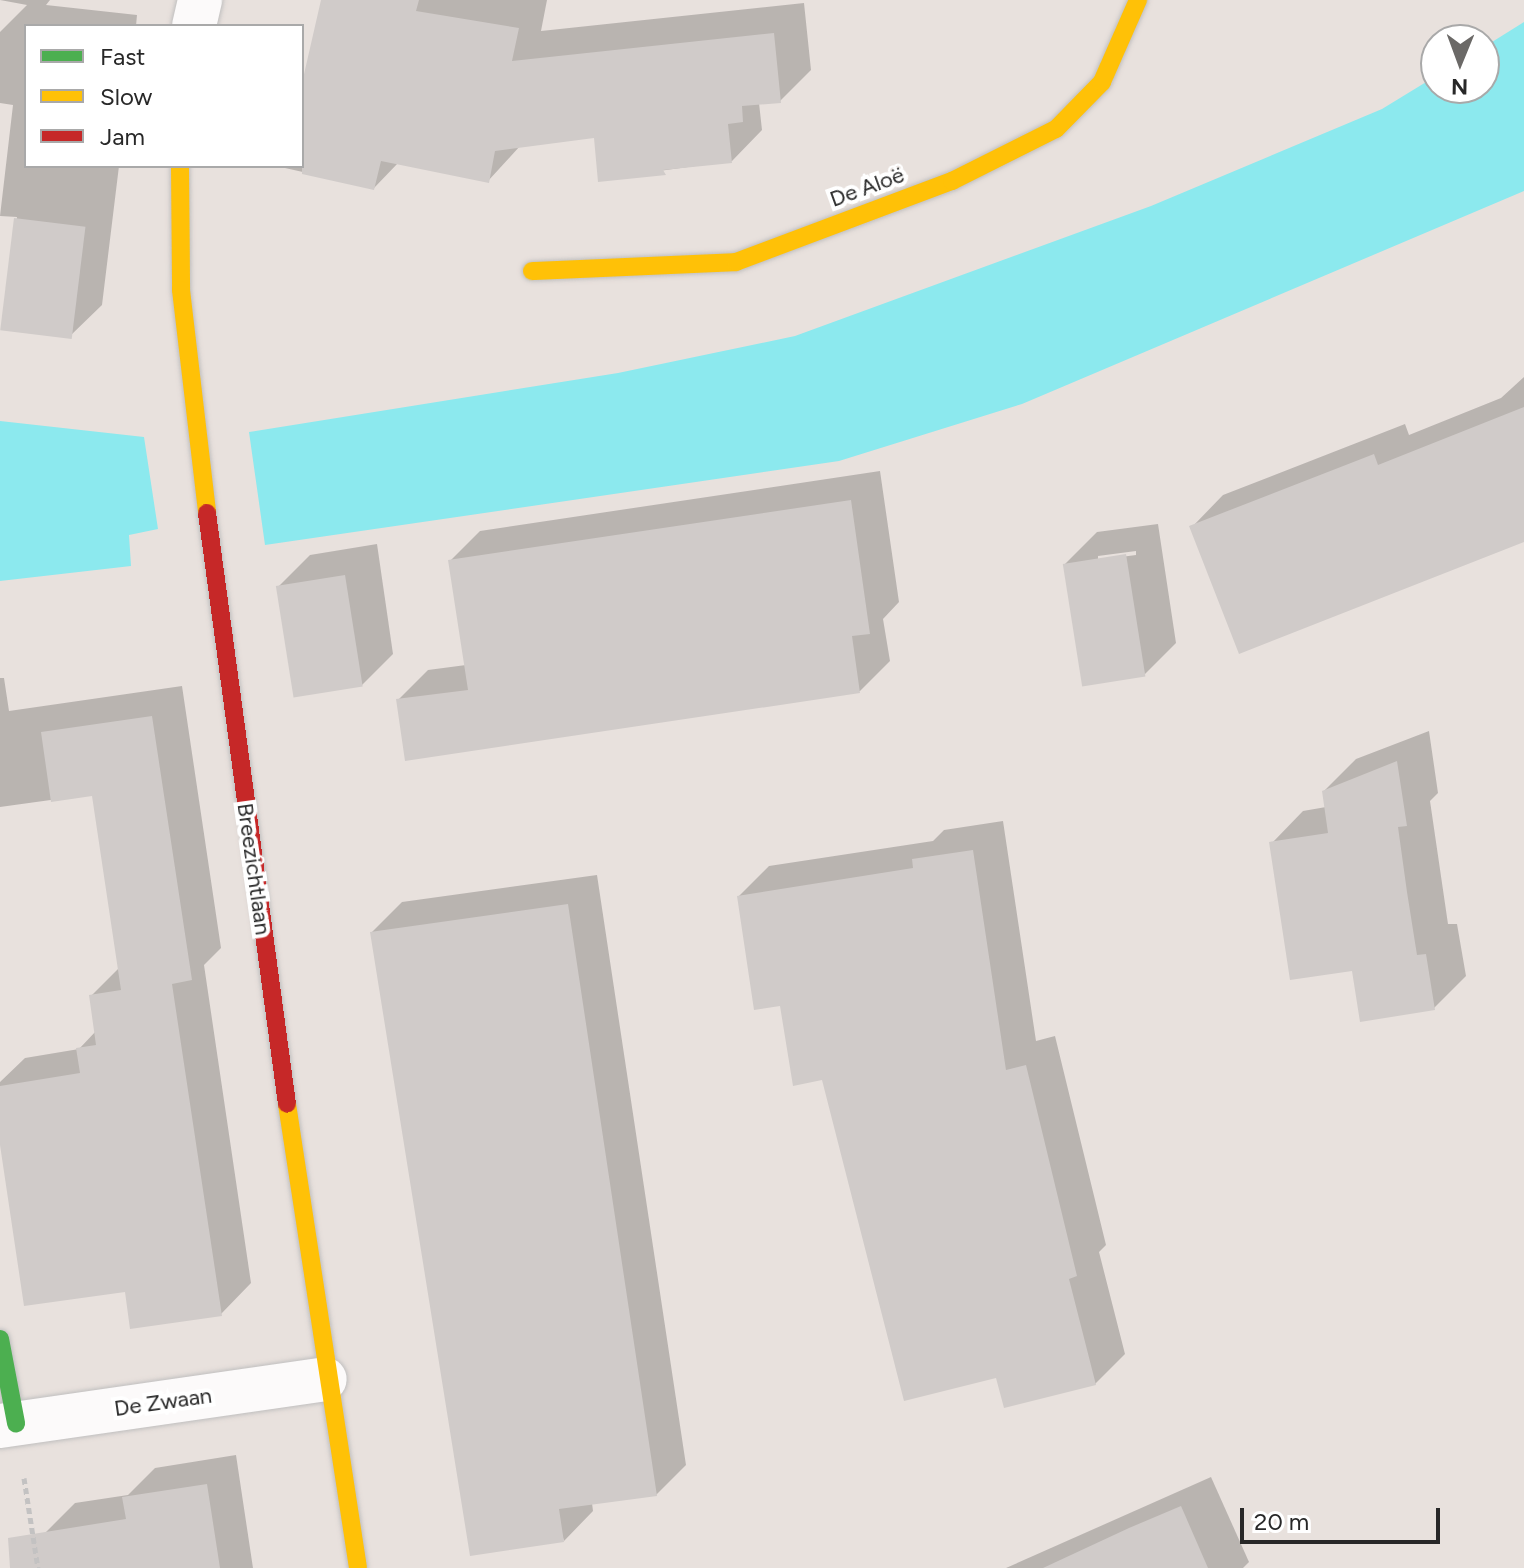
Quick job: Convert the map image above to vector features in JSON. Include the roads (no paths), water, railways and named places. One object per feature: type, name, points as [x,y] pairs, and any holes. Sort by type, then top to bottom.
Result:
[{"type":"street","points":[[194,24],[200,0]]},
{"type":"street","name":"De Aloë","points":[[532,271],[736,262],[952,181],[1056,129],[1102,82],[1138,0]]},
{"type":"street","name":"Breezichtlaan","points":[[180,168],[181,290],[212,564],[325,1379],[358,1568]]},
{"type":"street","points":[[0,1339],[8,1424]]},
{"type":"street","name":"De Zwaan","points":[[8,1424],[325,1379]]},
{"type":"water","points":[[1524,22],[1524,191],[1022,404],[839,461],[265,545],[249,432],[618,373],[795,336],[1151,206],[1382,109],[1420,86],[1420,104],[1500,104],[1500,37]]},
{"type":"water","points":[[0,421],[144,437],[158,529],[129,535],[131,566],[0,581]]}]
